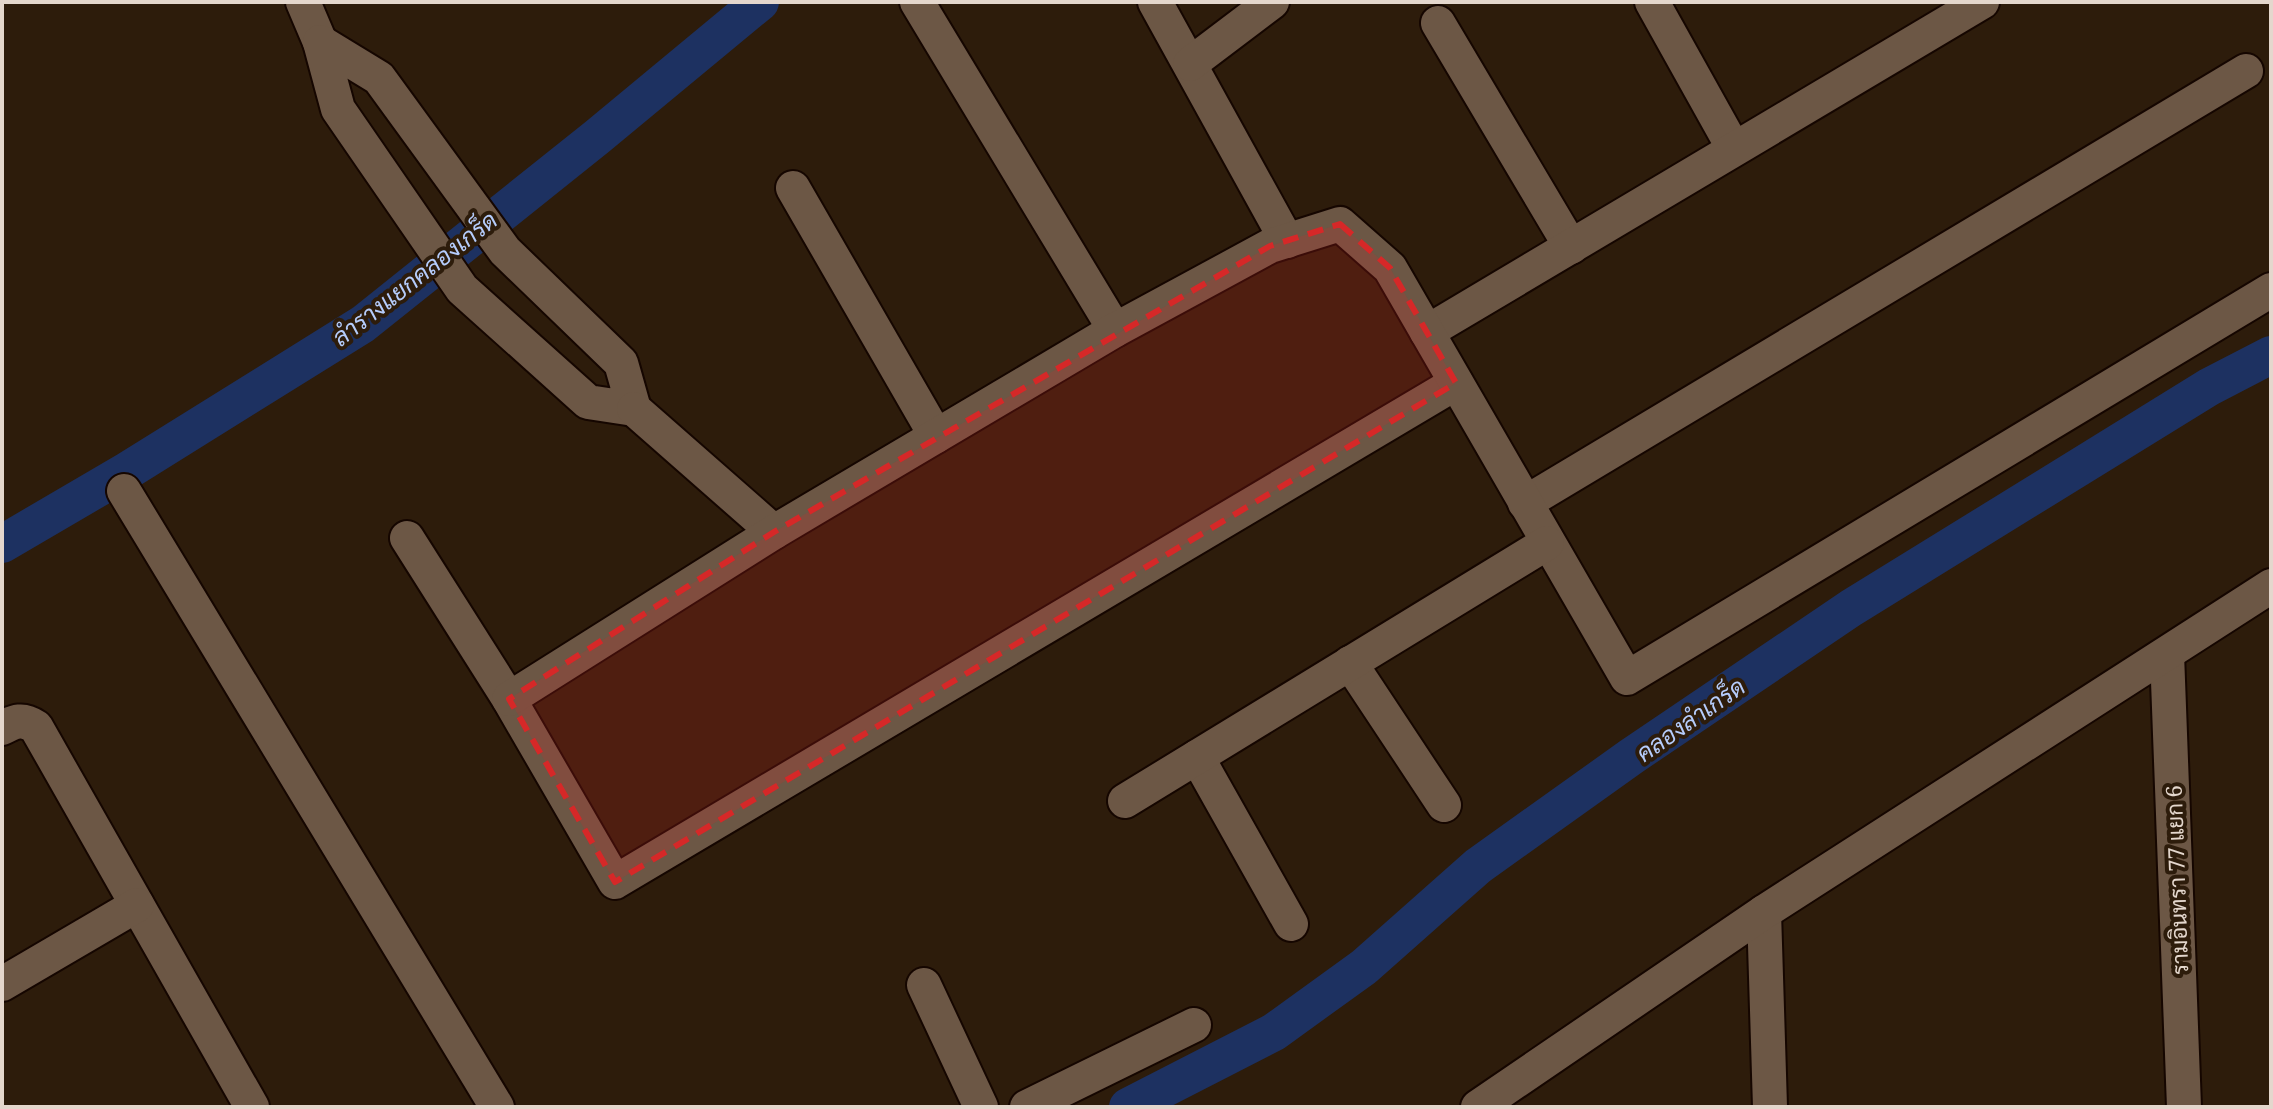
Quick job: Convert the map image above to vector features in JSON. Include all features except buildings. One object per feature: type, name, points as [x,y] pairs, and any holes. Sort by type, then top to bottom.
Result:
[{"type":"street","points":[[303,2],[320,42],[338,109],[462,289],[588,402],[634,409],[774,532]]},
{"type":"street","points":[[917,2],[1115,330]]},
{"type":"street","points":[[1155,2],[1287,241]]},
{"type":"street","points":[[1190,64],[1272,2]]},
{"type":"street","points":[[1652,2],[1734,149]]},
{"type":"street","points":[[1427,332],[1734,149],[1940,13],[1982,2]]},
{"type":"street","points":[[1438,23],[1571,247]]},
{"type":"street","points":[[320,42],[379,78],[505,251],[621,363],[634,409]]},
{"type":"street","points":[[1525,503],[2246,71]]},
{"type":"street","points":[[793,188],[936,436]]},
{"type":"street","points":[[509,699],[774,532],[1115,330],[1270,246],[1340,224],[1390,268],[1627,678],[2271,290]]},
{"type":"street","points":[[407,538],[509,699],[615,882],[1456,383]]},
{"type":"street","points":[[124,491],[497,1107]]},
{"type":"street","points":[[1125,801],[1547,543]]},
{"type":"street","points":[[1478,1107],[1764,912],[2271,586]]},
{"type":"street","name":"รามอินทรา 77 แยก 6","points":[[2167,654],[2184,1107]]},
{"type":"street","points":[[1350,663],[1444,805]]},
{"type":"street","points":[[2,728],[15,721],[28,721],[36,727],[245,1105]]},
{"type":"street","points":[[1197,757],[1291,924]]},
{"type":"street","points":[[2,984],[137,905]]},
{"type":"street","points":[[1764,912],[1770,1107]]},
{"type":"street","points":[[924,985],[981,1107]]},
{"type":"street","points":[[1027,1107],[1194,1025]]},
{"type":"highlighted area","points":[[1340,224],[1390,268],[1456,383],[615,882],[509,699],[774,532],[1270,246]]},
{"type":"waterway","name":"ลำรางแยกคลองเกร็ด","points":[[2,544],[127,471],[363,324],[760,2]]},
{"type":"waterway","name":"คลองลำเกร็ด","points":[[1128,1107],[1274,1032],[1364,967],[1478,866],[1632,756],[1851,608],[2209,387],[2271,355]]}]
